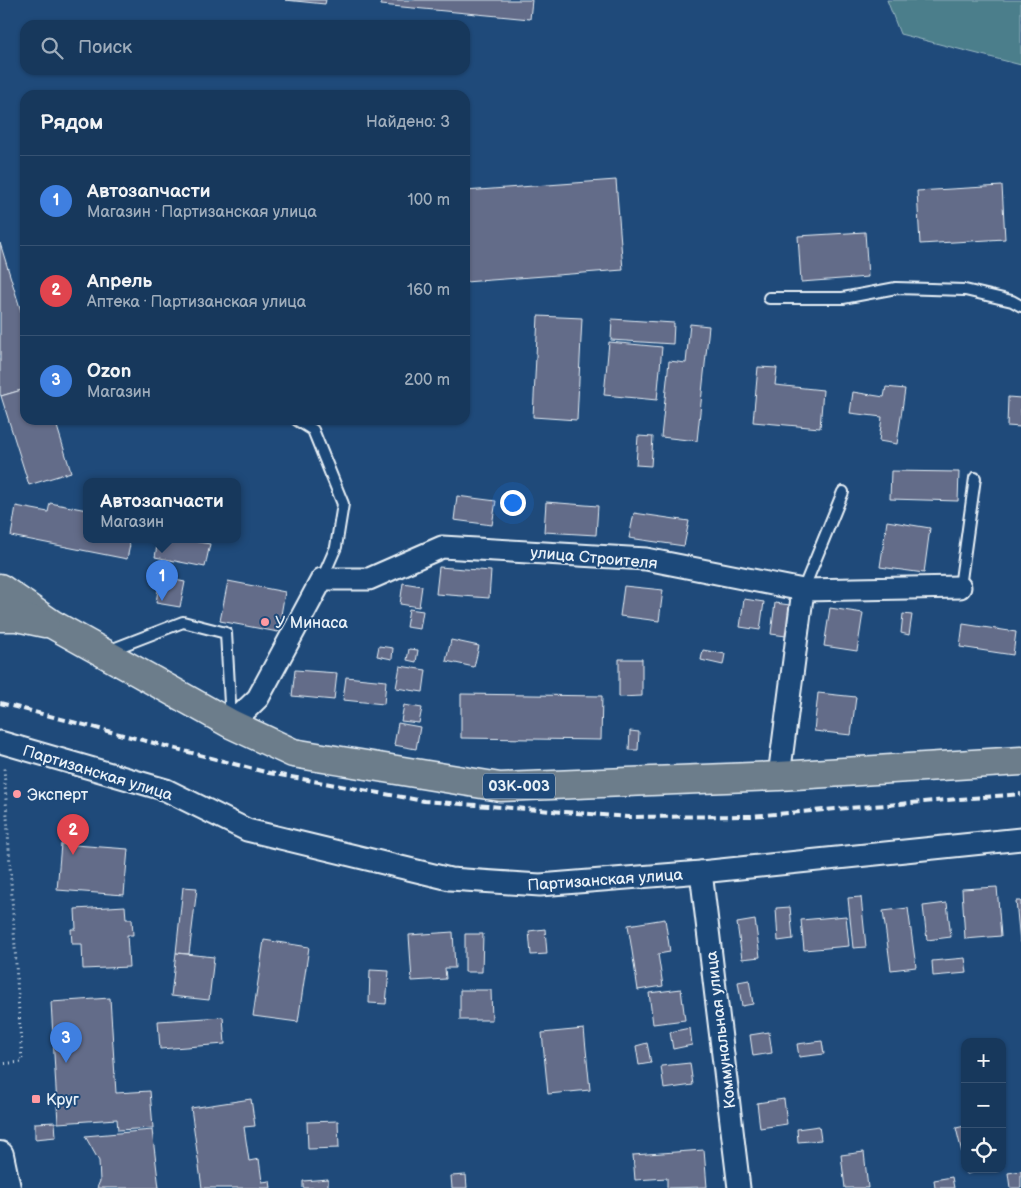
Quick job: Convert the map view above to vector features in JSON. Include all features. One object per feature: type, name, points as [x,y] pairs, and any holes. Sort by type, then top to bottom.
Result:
[{"type":"main road","points":[[0,588],[52,624]]},
{"type":"main road","name":"03К-003","points":[[0,617],[17,617],[52,624],[231,724],[293,752],[500,787],[780,776],[1021,761]]},
{"type":"street","name":"улица Строителя","points":[[322,579],[369,579],[442,546],[646,559],[803,590],[960,587]]},
{"type":"street","points":[[231,724],[258,698],[322,579]]},
{"type":"street","points":[[780,776],[803,590]]},
{"type":"street","name":"Партизанская улица","points":[[1,742],[166,790],[247,830],[450,879],[540,886],[701,872],[1021,839]]},
{"type":"street","name":"Коммунальная улица","points":[[701,872],[738,1188]]},
{"type":"street","points":[[0,1155],[6,1188]]},
{"type":"lane","points":[[769,298],[843,298],[896,288],[965,290],[1012,300],[1021,306]]},
{"type":"lane","points":[[306,425],[313,430],[343,504],[336,547],[322,579]]},
{"type":"lane","points":[[960,587],[975,478]]},
{"type":"lane","points":[[803,590],[843,492]]},
{"type":"lane","points":[[103,653],[184,622],[226,633],[231,724]]},
{"type":"path","points":[[0,1064],[22,1062],[1,742]]},
{"type":"green space","points":[[887,0],[1021,0],[1021,65],[900,34]]},
{"type":"building","points":[[285,0],[326,0],[325,4]]},
{"type":"building","points":[[382,0],[532,0],[530,19],[381,5]]},
{"type":"building","points":[[616,180],[623,270],[470,282],[470,191]]},
{"type":"building","points":[[1002,186],[1005,239],[920,244],[917,191]]},
{"type":"building","points":[[865,232],[868,277],[801,282],[798,236]]},
{"type":"building","points":[[0,243],[20,308],[20,390],[1,396]]},
{"type":"building","points":[[538,316],[582,318],[577,420],[533,417]]},
{"type":"building","points":[[612,319],[674,323],[673,344],[611,340]]},
{"type":"building","points":[[690,324],[709,326],[697,441],[661,437],[669,361],[686,363]]},
{"type":"building","points":[[609,342],[662,347],[657,400],[604,395]]},
{"type":"building","points":[[758,367],[777,368],[775,385],[823,390],[820,428],[753,422]]},
{"type":"building","points":[[886,387],[905,389],[897,444],[879,441],[882,417],[850,413],[853,392],[884,397]]},
{"type":"building","points":[[20,390],[20,425],[57,425],[71,472],[29,485],[1,396]]},
{"type":"building","points":[[1008,397],[1021,398],[1021,427],[1007,426]]},
{"type":"building","points":[[638,436],[653,437],[651,466],[636,465]]},
{"type":"building","points":[[891,471],[959,472],[958,501],[890,499]]},
{"type":"building","points":[[457,496],[496,501],[492,525],[454,520]]},
{"type":"building","points":[[546,502],[598,506],[596,535],[544,532]]},
{"type":"building","points":[[50,503],[83,509],[83,543],[129,543],[127,559],[11,536],[16,506],[48,512]]},
{"type":"building","points":[[634,513],[689,521],[684,546],[629,538]]},
{"type":"building","points":[[887,521],[930,528],[924,573],[880,567]]},
{"type":"building","points":[[157,543],[210,544],[205,567],[155,557]]},
{"type":"building","points":[[439,567],[491,571],[489,598],[436,594]]},
{"type":"building","points":[[160,577],[185,582],[180,607],[156,603]]},
{"type":"building","points":[[228,581],[285,592],[278,632],[220,621]]},
{"type":"building","points":[[403,583],[422,586],[419,607],[400,604]]},
{"type":"building","points":[[624,586],[663,590],[659,621],[620,616]]},
{"type":"building","points":[[744,599],[764,602],[760,630],[740,627]]},
{"type":"building","points":[[775,603],[790,605],[786,636],[771,634]]},
{"type":"building","points":[[830,608],[863,613],[857,651],[824,646]]},
{"type":"building","points":[[409,609],[423,611],[420,629],[406,627]]},
{"type":"building","points":[[903,614],[912,615],[909,635],[901,633]]},
{"type":"building","points":[[963,624],[1016,632],[1013,655],[960,647]]},
{"type":"building","points":[[451,640],[479,646],[474,667],[446,661]]},
{"type":"building","points":[[379,646],[393,648],[392,659],[377,656]]},
{"type":"building","points":[[409,649],[418,650],[416,662],[407,660]]},
{"type":"building","points":[[703,650],[725,654],[723,665],[701,660]]},
{"type":"building","points":[[619,659],[642,659],[642,696],[619,697]]},
{"type":"building","points":[[400,666],[426,670],[423,692],[396,688]]},
{"type":"building","points":[[295,670],[337,673],[334,700],[292,696]]},
{"type":"building","points":[[346,677],[386,681],[384,704],[343,700]]},
{"type":"building","points":[[818,693],[856,697],[851,735],[814,731]]},
{"type":"building","points":[[461,694],[602,696],[601,740],[461,738]]},
{"type":"building","points":[[404,705],[422,708],[419,723],[401,721]]},
{"type":"building","points":[[398,723],[420,727],[416,749],[394,745]]},
{"type":"building","points":[[630,731],[639,732],[638,750],[629,750]]},
{"type":"building","points":[[61,844],[128,849],[124,895],[57,890]]},
{"type":"building","points":[[183,887],[197,888],[189,954],[176,953]]},
{"type":"building","points":[[997,887],[1001,936],[965,939],[962,889]]},
{"type":"building","points":[[861,897],[866,947],[853,948],[848,898]]},
{"type":"building","points":[[1016,901],[1021,901],[1021,942],[1020,942]]},
{"type":"building","points":[[947,903],[951,937],[927,940],[923,906]]},
{"type":"building","points":[[125,906],[126,919],[132,919],[133,935],[127,935],[129,967],[83,969],[82,944],[72,944],[71,929],[76,929],[75,909]]},
{"type":"building","points":[[790,907],[793,939],[778,941],[776,908]]},
{"type":"building","points":[[908,908],[916,967],[891,970],[883,911]]},
{"type":"building","points":[[846,916],[849,946],[804,950],[801,920]]},
{"type":"building","points":[[665,919],[670,952],[658,954],[663,986],[638,990],[628,925]]},
{"type":"building","points":[[755,920],[760,957],[742,959],[737,923]]},
{"type":"building","points":[[545,929],[547,954],[531,955],[529,931]]},
{"type":"building","points":[[453,932],[455,968],[445,968],[446,979],[412,981],[409,935]]},
{"type":"building","points":[[465,934],[483,934],[482,972],[465,972]]},
{"type":"building","points":[[264,940],[309,947],[298,1022],[253,1016]]},
{"type":"building","points":[[176,953],[214,957],[209,1000],[171,996]]},
{"type":"building","points":[[965,958],[967,973],[933,976],[932,961]]},
{"type":"building","points":[[370,970],[389,971],[386,1004],[369,1003]]},
{"type":"building","points":[[749,980],[753,1004],[742,1006],[738,982]]},
{"type":"building","points":[[681,989],[685,1020],[653,1024],[649,993]]},
{"type":"building","points":[[460,990],[491,990],[492,1020],[460,1020]]},
{"type":"building","points":[[110,998],[116,1093],[150,1091],[153,1128],[118,1130],[117,1119],[58,1123],[51,1002]]},
{"type":"building","points":[[223,1017],[225,1044],[160,1049],[158,1021]]},
{"type":"building","points":[[690,1028],[692,1045],[673,1049],[670,1032]]},
{"type":"building","points":[[584,1029],[590,1090],[548,1094],[542,1033]]},
{"type":"building","points":[[769,1032],[772,1053],[753,1056],[750,1035]]},
{"type":"building","points":[[822,1041],[824,1054],[799,1057],[797,1044]]},
{"type":"building","points":[[647,1043],[651,1063],[639,1065],[636,1046]]},
{"type":"building","points":[[690,1063],[693,1085],[664,1089],[661,1066]]},
{"type":"building","points":[[251,1099],[255,1126],[244,1127],[249,1161],[259,1159],[262,1182],[270,1181],[271,1188],[202,1188],[191,1108]]},
{"type":"building","points":[[784,1099],[787,1124],[760,1128],[757,1103]]},
{"type":"building","points":[[338,1121],[339,1148],[308,1149],[307,1122]]},
{"type":"building","points":[[55,1122],[56,1137],[35,1139],[35,1123]]},
{"type":"building","points":[[819,1126],[821,1140],[798,1142],[797,1129]]},
{"type":"building","points":[[961,1127],[961,1149],[956,1128]]},
{"type":"building","points":[[152,1130],[159,1188],[97,1188],[100,1181],[99,1161],[85,1136]]},
{"type":"building","points":[[704,1150],[707,1187],[667,1188],[667,1178],[635,1180],[633,1155]]},
{"type":"building","points":[[864,1152],[868,1188],[845,1188],[841,1155]]},
{"type":"building","points":[[1021,1171],[1021,1188],[1010,1188],[1008,1173]]},
{"type":"building","points":[[466,1175],[467,1188],[452,1188],[451,1176]]},
{"type":"building","points":[[952,1177],[954,1188],[935,1188],[934,1180]]},
{"type":"building","points":[[328,1179],[328,1188],[303,1188],[303,1181]]},
{"type":"railway","points":[[0,703],[269,773],[424,801],[628,817],[751,816],[1021,794]]},
{"type":"place","name":"Автозапчасти","points":[[162,601]]},
{"type":"place","name":"У Минаса","points":[[265,622]]},
{"type":"place","name":"Эксперт","points":[[17,794]]},
{"type":"place","name":"Апрель","points":[[73,855]]},
{"type":"place","name":"Ozon","points":[[66,1063]]},
{"type":"place","name":"Круг","points":[[36,1099]]}]
